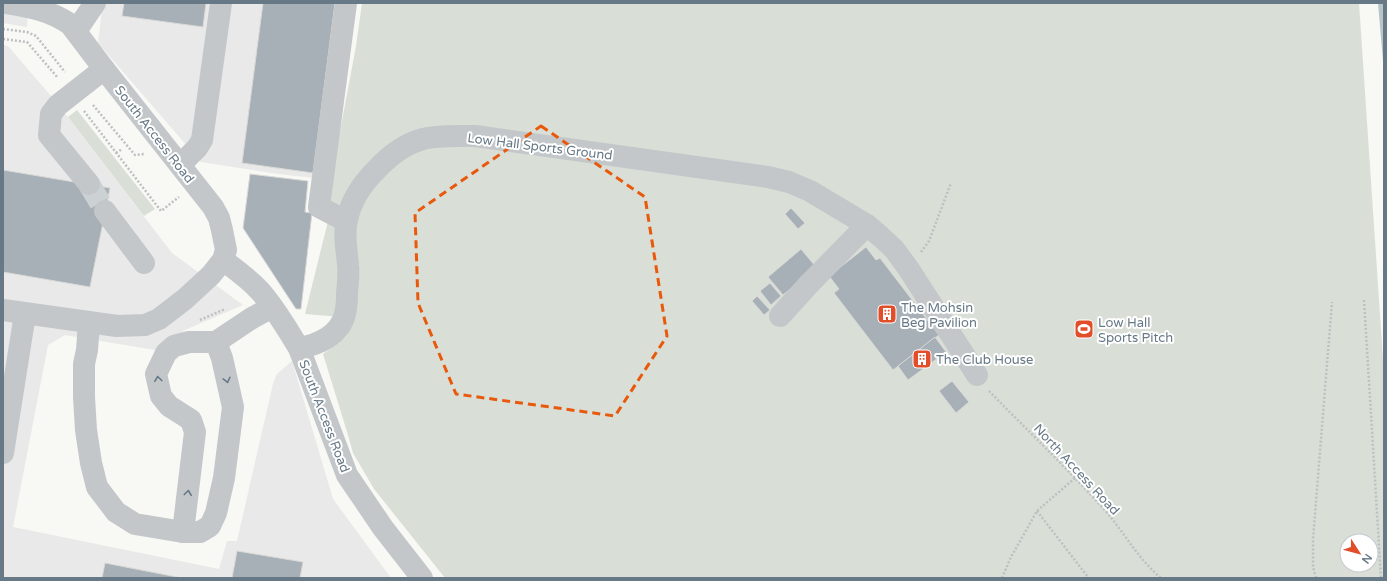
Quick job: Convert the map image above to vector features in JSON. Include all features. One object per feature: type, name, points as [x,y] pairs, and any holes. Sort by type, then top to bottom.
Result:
[{"type":"street","points":[[6,3],[40,6],[68,18],[95,3]]},
{"type":"street","points":[[180,165],[197,148],[202,140],[221,3]]},
{"type":"street","points":[[346,3],[319,207],[346,220]]},
{"type":"street","name":"South Access Road","points":[[68,18],[104,69],[213,207],[219,218],[226,250],[222,260],[250,281],[260,291],[299,348],[340,460],[347,475],[383,528],[422,578]]},
{"type":"street","points":[[89,184],[49,135],[51,114],[58,105],[104,69]]},
{"type":"street","name":"Low Hall Sports Ground","points":[[299,348],[310,346],[329,337],[336,330],[346,314],[349,267],[345,242],[346,220],[352,201],[365,182],[385,160],[402,147],[424,138],[475,136],[768,177],[789,182],[810,191],[867,225],[894,249],[908,268],[977,375]]},
{"type":"street","points":[[105,211],[144,263]]},
{"type":"street","points":[[780,316],[867,225]]},
{"type":"street","points":[[3,310],[117,326],[145,325],[159,320],[185,299],[211,275],[222,260]]},
{"type":"street","points":[[183,532],[195,432],[191,420],[170,406],[160,396],[156,374],[166,353],[174,346],[189,342],[216,342],[252,318],[272,307]]},
{"type":"street","points":[[3,453],[25,314]]},
{"type":"street","points":[[89,323],[87,350],[84,364],[84,397],[86,430],[91,463],[97,487],[116,512],[135,524],[183,532],[200,532],[210,526],[216,513],[224,478],[233,407],[216,342]]},
{"type":"path","points":[[3,29],[26,32],[36,36],[68,75]]},
{"type":"path","points":[[3,39],[27,42],[61,83]]},
{"type":"path","points":[[92,104],[135,155],[148,152]]},
{"type":"path","points":[[82,109],[161,211]]},
{"type":"path","points":[[116,153],[122,149]]},
{"type":"path","points":[[908,268],[929,241],[951,183]]},
{"type":"path","points":[[1364,300],[1381,578]]},
{"type":"path","points":[[1316,578],[1313,567],[1313,539],[1332,302]]},
{"type":"path","points":[[199,321],[228,308]]},
{"type":"path","name":"North Access Road","points":[[977,375],[980,383],[1104,508],[1150,569],[1161,578]]},
{"type":"path","points":[[1002,578],[1011,557],[1037,511],[1075,478]]},
{"type":"path","points":[[1037,511],[1088,577]]},
{"type":"highlighted area","points":[[541,126],[645,197],[667,336],[615,416],[456,394],[418,303],[415,213]]},
{"type":"shaded area","points":[[3,3],[28,3],[27,27],[3,23]]},
{"type":"shaded area","points":[[93,3],[347,3],[324,179],[278,174],[201,162],[98,43],[102,9]]},
{"type":"shaded area","points":[[362,3],[1359,3],[1384,374],[1384,578],[445,578],[374,489],[353,453],[323,354],[346,336],[353,318],[305,314],[329,217],[336,153],[356,46]]},
{"type":"shaded area","points":[[1378,3],[1384,3],[1384,73]]},
{"type":"shaded area","points":[[3,45],[8,46],[57,103],[172,253],[243,305],[185,330],[155,350],[65,335],[48,345],[13,527],[219,569],[227,541],[237,541],[273,384],[277,374],[292,361],[333,499],[391,578],[3,578]]},
{"type":"shaded area","points":[[77,110],[155,209],[144,216],[68,117]]},
{"type":"building","points":[[124,3],[206,3],[203,27],[122,16]]},
{"type":"building","points":[[263,3],[335,3],[313,173],[242,163]]},
{"type":"building","points":[[3,170],[110,188],[90,287],[3,272]]},
{"type":"building","points":[[250,174],[308,181],[305,212],[312,213],[301,309],[296,309],[243,228]]},
{"type":"building","points":[[791,208],[805,223],[798,229],[785,214]]},
{"type":"building","name":"The Mohsin Beg Pavilion","points":[[866,247],[876,260],[880,258],[939,335],[893,370],[834,293],[839,289],[829,276]]},
{"type":"building","points":[[801,249],[816,267],[783,295],[768,277]]},
{"type":"building","points":[[770,283],[781,296],[771,305],[760,291]]},
{"type":"building","points":[[757,296],[770,310],[764,315],[752,301]]},
{"type":"building","name":"The Club House","points":[[935,337],[946,352],[908,380],[898,366]]},
{"type":"building","points":[[952,381],[969,402],[956,413],[939,391]]},
{"type":"building","points":[[237,551],[303,562],[300,578],[232,578]]},
{"type":"building","points":[[105,563],[182,578],[102,578]]},
{"type":"tunnel","points":[[89,184],[105,211]]},
{"type":"place","name":"The Mohsin Beg Pavilion","points":[[887,314]]},
{"type":"place","name":"Low Hall Sports Pitch","points":[[1084,329]]},
{"type":"place","name":"The Club House","points":[[922,359]]}]
